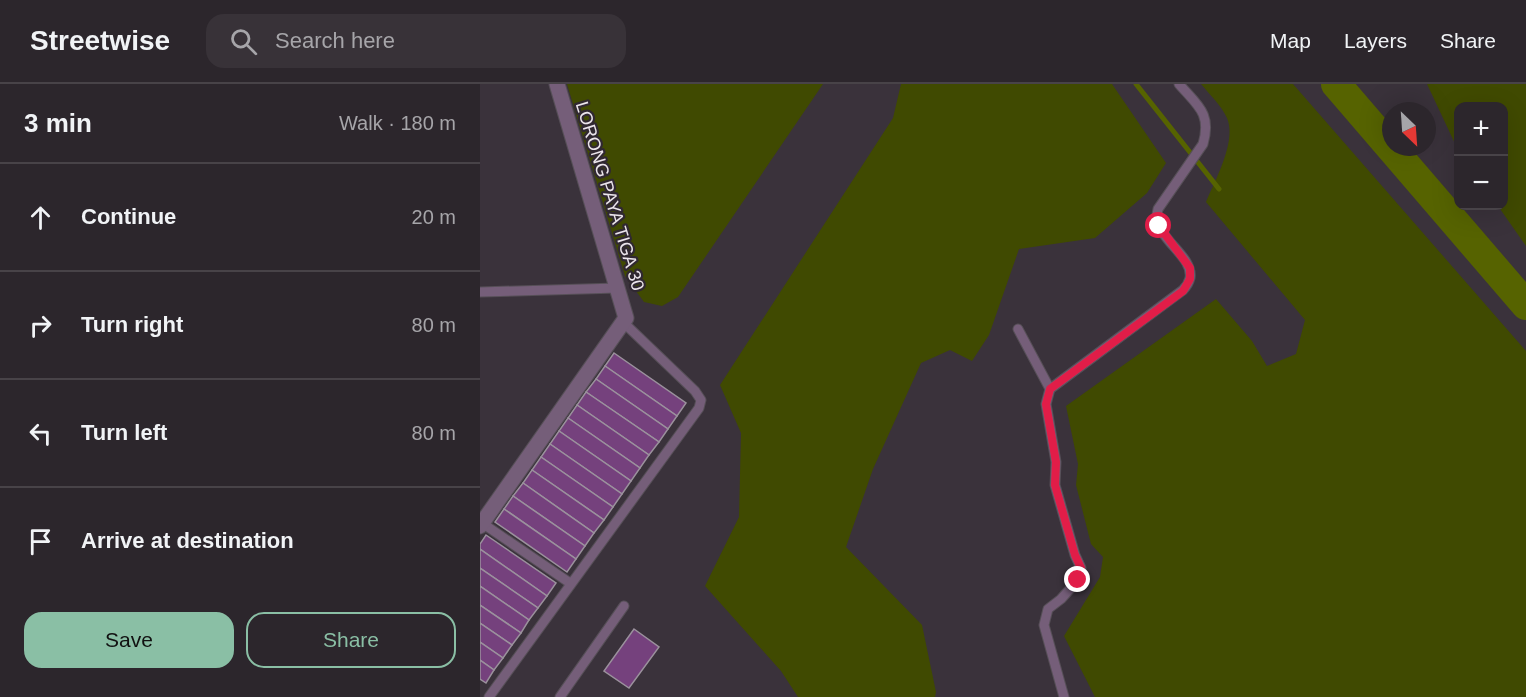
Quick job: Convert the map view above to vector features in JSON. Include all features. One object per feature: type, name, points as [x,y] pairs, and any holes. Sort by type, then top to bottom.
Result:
[{"type":"street","name":"LORONG PAYA TIGA 30","points":[[556,84],[626,318],[623,322]]},
{"type":"street","points":[[481,524],[623,322]]},
{"type":"lane","points":[[1064,697],[1044,625],[1048,609],[1078,580],[1081,568],[1075,555],[1055,485],[1056,462],[1046,404],[1050,389],[1183,291],[1190,279],[1190,268],[1159,226],[1156,218],[1158,208],[1203,144],[1207,131],[1206,119],[1179,84]]},
{"type":"lane","points":[[480,292],[617,288]]},
{"type":"lane","points":[[489,697],[699,408],[701,400],[695,391],[623,322]]},
{"type":"lane","points":[[1018,328],[1050,389]]},
{"type":"lane","points":[[481,524],[570,583]]},
{"type":"lane","points":[[560,697],[624,606]]},
{"type":"green space","points":[[567,84],[823,84],[678,297],[662,306],[644,302],[625,276]]},
{"type":"green space","points":[[901,84],[1112,84],[1166,163],[1147,193],[1095,238],[1019,249],[989,335],[972,361],[950,350],[921,363],[873,469],[846,547],[922,625],[936,692],[935,697],[798,697],[781,671],[705,586],[739,517],[741,433],[720,385],[893,118]]},
{"type":"green space","points":[[1201,84],[1293,84],[1526,351],[1526,697],[1095,697],[1064,636],[1100,577],[1103,557],[1091,544],[1076,485],[1078,464],[1066,406],[1216,299],[1252,341],[1267,366],[1296,354],[1305,320],[1206,202],[1224,160],[1229,127],[1222,109]]},
{"type":"green space","points":[[1427,84],[1526,84],[1526,246],[1501,210],[1508,210],[1508,102],[1454,102],[1454,141]]},
{"type":"building","points":[[614,353],[686,403],[677,416],[605,366]]},
{"type":"building","points":[[605,366],[677,416],[668,429],[596,379]]},
{"type":"building","points":[[596,379],[668,429],[659,442],[586,392]]},
{"type":"building","points":[[586,392],[659,442],[649,455],[577,405]]},
{"type":"building","points":[[577,405],[649,455],[640,468],[568,418]]},
{"type":"building","points":[[568,418],[640,468],[631,481],[559,431]]},
{"type":"building","points":[[559,431],[631,481],[622,494],[550,444]]},
{"type":"building","points":[[550,444],[622,494],[613,507],[541,457]]},
{"type":"building","points":[[541,457],[613,507],[604,520],[532,470]]},
{"type":"building","points":[[532,470],[604,520],[594,533],[523,483]]},
{"type":"building","points":[[523,483],[594,533],[585,546],[513,496]]},
{"type":"building","points":[[513,496],[585,546],[576,559],[504,509]]},
{"type":"building","points":[[504,509],[576,559],[567,572],[495,522]]},
{"type":"building","points":[[486,535],[556,583],[547,596],[480,549],[480,544]]},
{"type":"building","points":[[480,549],[547,596],[538,608],[480,568]]},
{"type":"building","points":[[480,568],[538,608],[529,620],[480,586]]},
{"type":"building","points":[[480,586],[529,620],[521,633],[480,605]]},
{"type":"building","points":[[480,605],[521,633],[512,645],[480,623]]},
{"type":"building","points":[[480,623],[512,645],[503,658],[480,642]]},
{"type":"building","points":[[634,629],[659,647],[629,688],[604,671]]},
{"type":"building","points":[[480,642],[503,658],[494,670],[480,660]]},
{"type":"building","points":[[480,660],[494,670],[486,683],[480,679]]},
{"type":"waterway","points":[[1136,84],[1219,189]]},
{"type":"waterway","points":[[1336,84],[1526,305]]},
{"type":"route","points":[[1078,580],[1081,568],[1075,555],[1055,485],[1056,462],[1046,404],[1047,394],[1050,389],[1183,291],[1190,279],[1190,268],[1159,226]]}]
